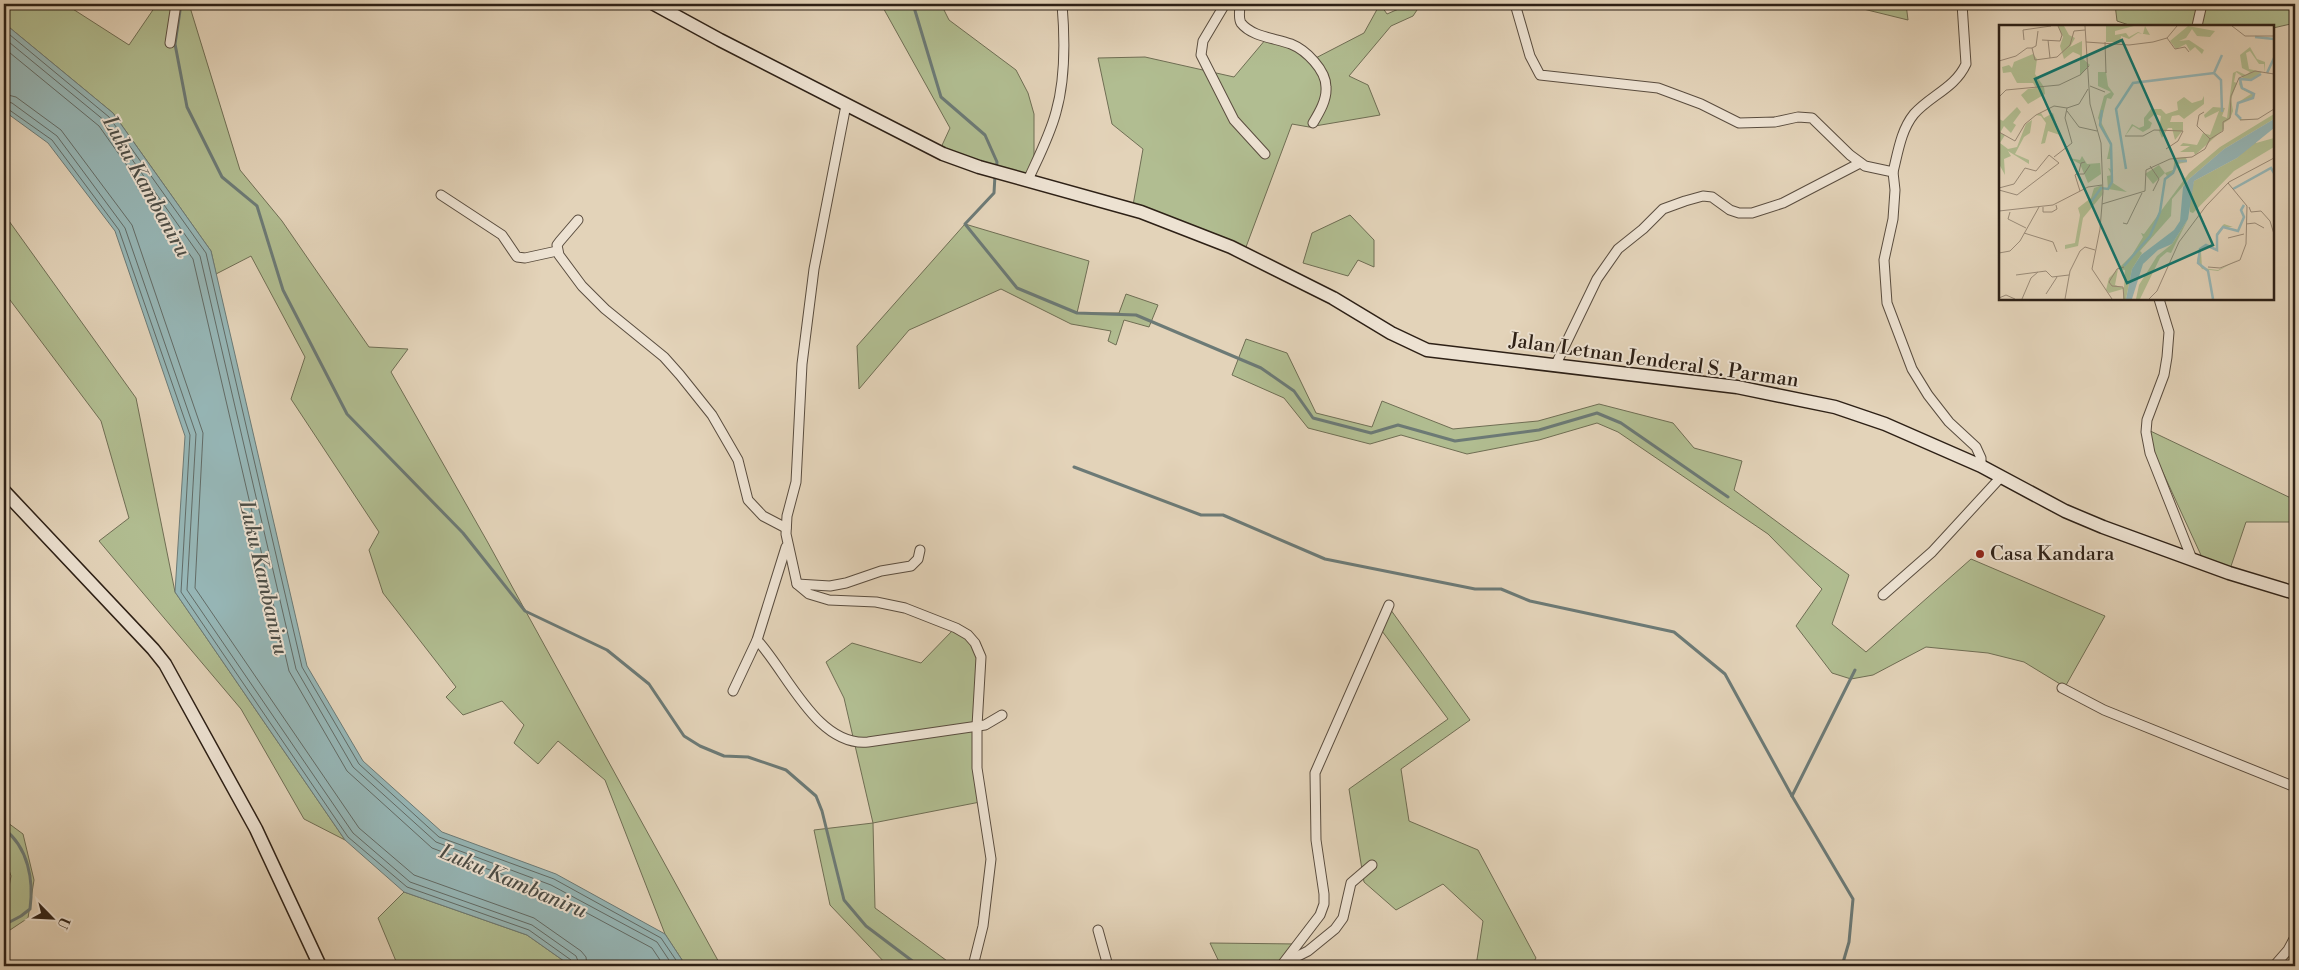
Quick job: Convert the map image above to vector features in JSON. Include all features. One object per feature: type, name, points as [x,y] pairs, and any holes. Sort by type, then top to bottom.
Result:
[{"type":"street","points":[[170,43],[176,4]]},
{"type":"street","name":"Jalan Letnan Jenderal S. Parman","points":[[654,4],[943,154],[979,167],[1141,212],[1231,248],[1333,298],[1391,334],[1426,350],[1737,387],[1826,405],[1885,424],[1981,466],[2065,511],[2103,528],[2295,592]]},
{"type":"street","points":[[1028,180],[1050,132],[1058,103],[1064,56],[1062,4]]},
{"type":"street","points":[[1225,4],[1203,41],[1201,55],[1234,120],[1265,154]]},
{"type":"street","points":[[1240,4],[1239,16],[1242,23],[1262,36],[1292,44],[1309,56],[1317,66],[1324,78],[1327,89],[1323,103],[1313,123]]},
{"type":"street","points":[[1515,4],[1530,56],[1540,75],[1658,88],[1701,104],[1739,123],[1812,118],[1860,163],[1893,172]]},
{"type":"street","points":[[1962,4],[1966,64],[1951,86],[1914,114],[1905,129],[1893,172],[1895,190],[1893,219],[1884,260],[1887,303],[1912,369],[1928,395],[1950,422],[1980,452],[1981,466]]},
{"type":"street","points":[[2197,25],[2202,4]]},
{"type":"street","points":[[846,105],[814,269],[802,364],[797,474],[786,528],[787,544],[797,584],[809,594],[820,598],[876,602],[905,608],[968,635],[975,643],[981,657],[977,726],[980,793],[991,859],[983,926],[973,966]]},
{"type":"street","points":[[1556,364],[1597,279],[1618,248],[1643,229],[1662,209],[1694,198],[1712,197],[1730,210],[1739,213],[1752,213],[1783,203],[1860,163]]},
{"type":"street","points":[[441,195],[497,231],[517,257],[525,258],[557,251]]},
{"type":"street","points":[[557,251],[560,241],[578,220]]},
{"type":"street","points":[[557,251],[582,286],[599,303],[664,358],[680,375],[712,415],[738,460],[748,500],[763,516],[786,528]]},
{"type":"street","points":[[2159,300],[2169,332],[2167,357],[2164,375],[2147,420],[2146,432],[2152,460],[2192,559]]},
{"type":"street","points":[[1883,595],[1932,552],[2001,477]]},
{"type":"street","points":[[4,491],[154,649],[165,664],[256,829],[320,966]]},
{"type":"street","points":[[733,691],[758,640],[787,544]]},
{"type":"street","points":[[797,584],[830,586],[846,583],[881,571],[910,566],[915,563],[920,550]]},
{"type":"street","points":[[1283,965],[1320,915],[1324,904],[1316,840],[1315,773],[1389,604]]},
{"type":"street","points":[[758,640],[771,654],[819,721],[845,740],[855,743],[868,742],[985,725],[1002,714]]},
{"type":"street","points":[[2062,688],[2104,710],[2295,787]]},
{"type":"street","points":[[1283,965],[1308,951],[1335,929],[1343,918],[1351,883],[1372,865]]},
{"type":"street","points":[[1098,930],[1108,966]]},
{"type":"street","points":[[2274,966],[2288,950],[2295,937]]},
{"type":"green space","points":[[4,4],[65,4],[129,45],[157,4],[189,4],[240,170],[282,221],[369,347],[408,349],[391,372],[487,541],[721,966],[686,966],[665,934],[605,780],[558,741],[538,764],[514,743],[524,725],[502,701],[463,715],[446,697],[456,687],[383,593],[369,550],[379,532],[291,399],[305,357],[251,256],[216,274],[211,251],[113,113],[4,23]]},
{"type":"green space","points":[[881,4],[941,4],[949,20],[1016,70],[1028,93],[1034,114],[1034,163],[1027,181],[938,154],[950,128]]},
{"type":"green space","points":[[1380,4],[1387,14],[1410,4],[1421,4],[1413,16],[1391,26],[1349,76],[1368,85],[1380,115],[1309,127],[1292,124],[1243,255],[1132,211],[1143,149],[1112,124],[1098,58],[1145,57],[1234,77],[1266,39],[1294,48],[1308,62],[1364,33]]},
{"type":"green space","points":[[1843,4],[1906,4],[1908,20]]},
{"type":"green space","points":[[2115,4],[2295,4],[2295,23],[2274,28],[2274,25],[2129,25],[2117,21]]},
{"type":"green space","points":[[4,214],[136,398],[175,592],[345,840],[304,819],[241,709],[99,541],[129,518],[101,421],[4,292]]},
{"type":"green space","points":[[1350,215],[1374,240],[1374,267],[1358,260],[1348,276],[1303,263],[1312,233]]},
{"type":"green space","points":[[965,224],[1089,261],[1077,313],[1119,313],[1126,294],[1158,305],[1149,327],[1124,320],[1116,345],[1108,341],[1111,331],[1071,324],[1001,289],[909,330],[859,389],[857,346]]},
{"type":"green space","points":[[1246,339],[1287,353],[1316,413],[1372,427],[1382,401],[1453,429],[1538,421],[1599,404],[1673,423],[1694,448],[1742,461],[1734,490],[1849,575],[1832,624],[1866,652],[1971,559],[2105,616],[2065,687],[2024,662],[1988,653],[1926,647],[1873,675],[1851,679],[1832,673],[1796,626],[1822,589],[1768,534],[1618,432],[1597,423],[1539,440],[1467,454],[1401,435],[1370,444],[1308,428],[1284,398],[1232,375]]},
{"type":"green space","points":[[2142,427],[2295,500],[2295,522],[2246,522],[2228,575],[2206,566]]},
{"type":"green space","points":[[1388,606],[1470,720],[1401,769],[1409,821],[1478,850],[1536,958],[1531,966],[1476,966],[1483,921],[1443,884],[1396,910],[1364,882],[1349,789],[1448,719],[1379,627]]},
{"type":"green space","points":[[954,629],[974,645],[979,660],[980,802],[873,823],[844,698],[826,662],[852,643],[921,663]]},
{"type":"green space","points":[[4,820],[23,834],[34,880],[28,918],[4,934],[4,914],[11,876],[4,855]]},
{"type":"green space","points":[[873,823],[875,908],[954,966],[888,966],[830,905],[814,830]]},
{"type":"green space","points":[[404,892],[527,935],[571,966],[398,966],[378,918]]},
{"type":"green space","points":[[1210,943],[1298,944],[1285,961],[1304,966],[1221,966]]},
{"type":"water","name":"Luku Kambaniru","points":[[4,23],[113,113],[211,251],[307,666],[363,761],[442,832],[556,874],[665,934],[686,966],[571,966],[527,935],[404,892],[345,840],[175,592],[185,436],[115,231],[48,143],[4,111]]},
{"type":"waterway","points":[[181,4],[175,44],[187,107],[222,177],[257,206],[283,290],[347,414],[463,533],[525,611],[607,650],[649,684],[684,736],[700,746],[724,756],[748,757],[786,770],[816,796],[822,811],[844,900],[866,926],[919,966]]},
{"type":"waterway","points":[[913,4],[941,97],[985,135],[997,162],[996,169]]},
{"type":"waterway","points":[[995,175],[994,193],[965,224],[1017,288],[1077,313],[1136,315],[1261,368],[1294,391],[1313,418],[1371,433],[1398,425],[1455,441],[1539,430],[1597,413],[1621,423],[1728,497]]},
{"type":"waterway","points":[[1074,467],[1201,515],[1223,515],[1325,559],[1475,589],[1501,589],[1530,601],[1674,632],[1725,674],[1792,796],[1853,899],[1849,942],[1842,966]]},
{"type":"waterway","points":[[1792,796],[1855,670]]},
{"type":"waterway","points":[[4,829],[19,845],[24,855],[28,865],[31,887],[30,909],[4,925]]},
{"type":"place","name":"Casa Kandara","points":[[1980,554]]}]
